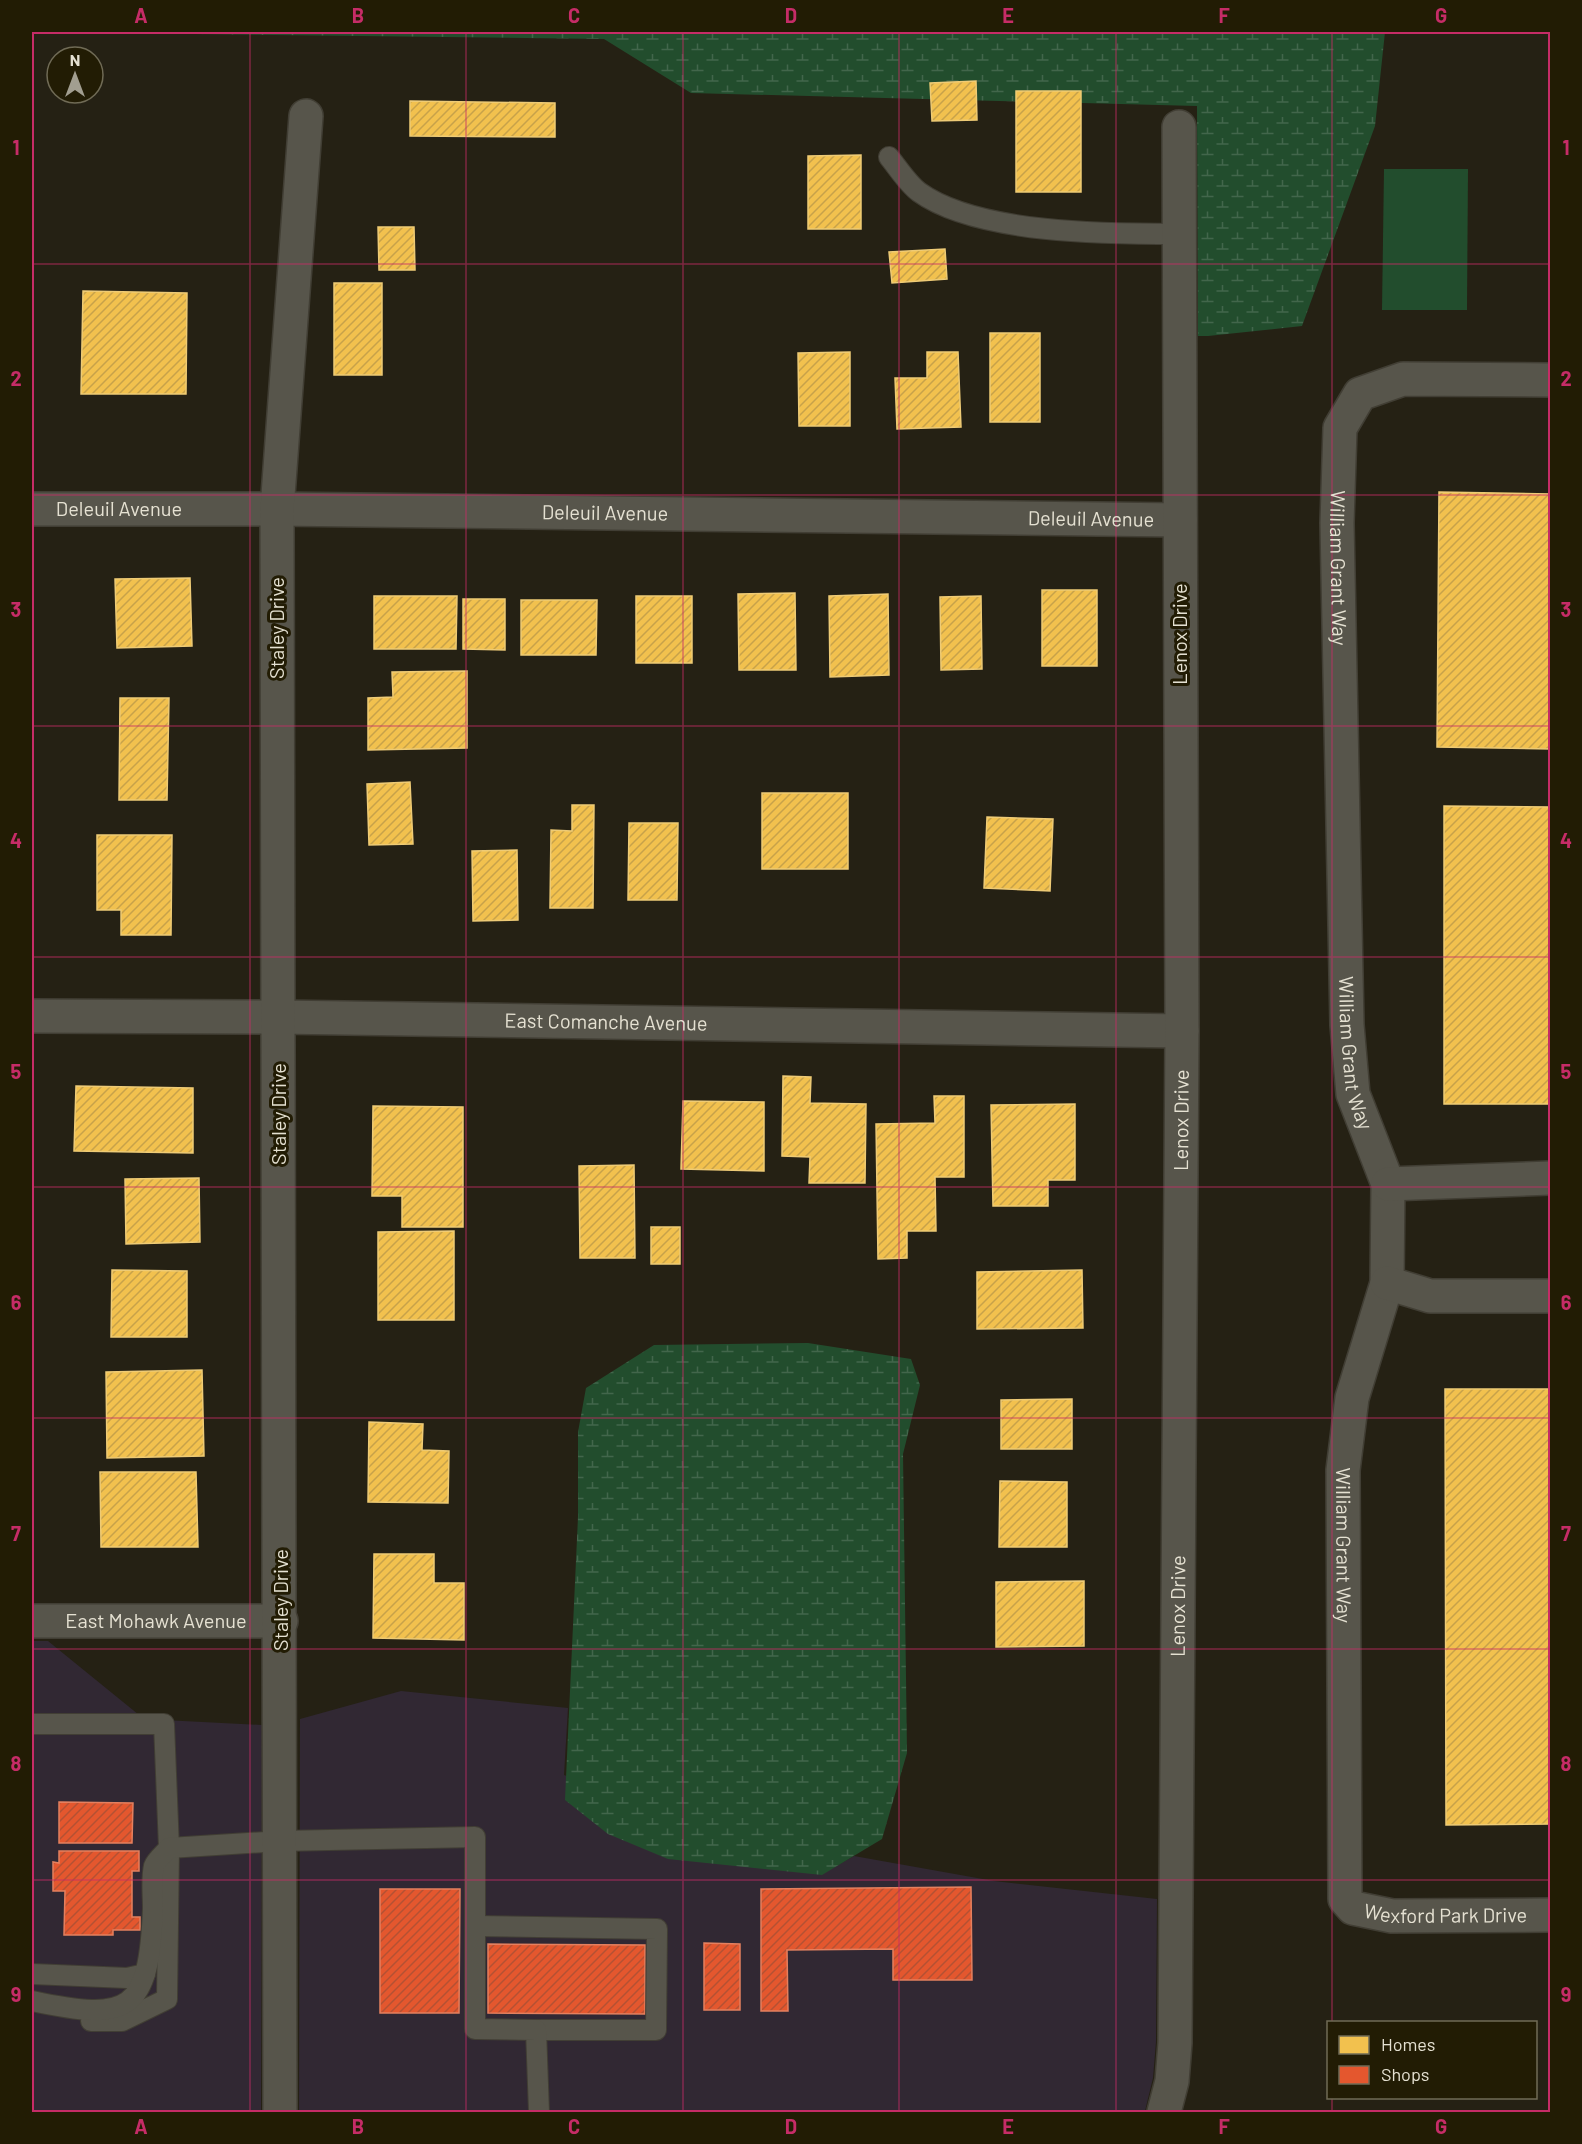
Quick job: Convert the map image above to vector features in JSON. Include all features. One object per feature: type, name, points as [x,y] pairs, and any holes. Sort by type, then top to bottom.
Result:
[{"type":"street","name":"Staley Drive","points":[[280,2112],[281,1621],[277,509],[306,116]]},
{"type":"street","name":"Lenox Drive","points":[[1164,2112],[1172,2081],[1175,2043],[1182,1031],[1179,127]]},
{"type":"street","name":"William Grant Way","points":[[1345,1899],[1343,1470],[1352,1398],[1387,1282],[1388,1184],[1353,1094],[1347,1024],[1336,523],[1340,428],[1360,394],[1404,379],[1551,380]]},
{"type":"street","name":"Deleuil Avenue","points":[[32,509],[277,509],[1180,520]]},
{"type":"street","name":"East Comanche Avenue","points":[[32,1016],[279,1017],[1182,1031]]},
{"type":"street","points":[[1388,1184],[1551,1178]]},
{"type":"street","points":[[1387,1282],[1430,1296],[1551,1296]]},
{"type":"street","name":"East Mohawk Avenue","points":[[32,1620],[281,1621]]},
{"type":"street","name":"Wexford Park Drive","points":[[1345,1899],[1353,1908],[1392,1916],[1551,1915]]},
{"type":"lane","points":[[889,157],[919,192],[972,218],[1103,234],[1179,234]]},
{"type":"lane","points":[[32,1724],[164,1724],[169,1848],[167,1999],[122,2021],[67,2020],[32,2002]]},
{"type":"lane","points":[[32,2002],[72,2010],[105,2011],[128,2004],[141,1987],[152,1946],[154,1865],[169,1848],[281,1841],[475,1837],[475,1926],[475,2029],[656,2030],[657,1929],[475,1926]]},
{"type":"lane","points":[[32,1974],[127,1978],[145,1974]]},
{"type":"lane","points":[[536,2030],[539,2112]]},
{"type":"shaded area","points":[[32,1641],[48,1641],[144,1719],[262,1725],[261,2112],[32,2112]]},
{"type":"shaded area","points":[[401,1691],[568,1708],[564,1775],[822,1874],[854,1856],[994,1881],[1157,1899],[1156,2042],[1153,2078],[1145,2111],[299,2112],[300,1719]]},
{"type":"green space","points":[[32,32],[1385,32],[1375,126],[1302,326],[1198,336],[1197,106],[691,93],[604,39]]},
{"type":"green space","points":[[1384,169],[1468,169],[1467,310],[1382,310]]},
{"type":"green space","points":[[808,1343],[911,1359],[920,1385],[903,1454],[907,1753],[882,1839],[822,1875],[668,1859],[608,1834],[565,1800],[578,1517],[578,1432],[586,1388],[654,1345]]},
{"type":"building: Homes","points":[[976,81],[977,120],[932,121],[930,83]]},
{"type":"building: Homes","points":[[1016,91],[1081,91],[1081,192],[1016,192]]},
{"type":"building: Homes","points":[[410,101],[555,103],[555,137],[410,136]]},
{"type":"building: Homes","points":[[861,155],[861,229],[808,229],[808,156]]},
{"type":"building: Homes","points":[[378,227],[414,227],[415,270],[379,270]]},
{"type":"building: Homes","points":[[945,249],[947,279],[892,283],[889,252]]},
{"type":"building: Homes","points":[[334,283],[382,283],[382,375],[334,375]]},
{"type":"building: Homes","points":[[83,291],[187,293],[186,394],[81,394]]},
{"type":"building: Homes","points":[[990,333],[1040,333],[1040,422],[990,422]]},
{"type":"building: Homes","points":[[850,352],[850,426],[799,426],[798,353]]},
{"type":"building: Homes","points":[[927,352],[958,352],[961,427],[897,429],[895,378],[927,378]]},
{"type":"building: Homes","points":[[1439,492],[1550,494],[1550,749],[1437,747]]},
{"type":"building: Homes","points":[[190,578],[192,646],[117,648],[115,579]]},
{"type":"building: Homes","points":[[1042,590],[1097,590],[1097,666],[1042,666]]},
{"type":"building: Homes","points":[[795,593],[796,670],[739,670],[738,594]]},
{"type":"building: Homes","points":[[888,594],[889,675],[830,677],[829,596]]},
{"type":"building: Homes","points":[[374,596],[457,596],[456,649],[374,649]]},
{"type":"building: Homes","points":[[636,596],[692,596],[692,663],[636,663]]},
{"type":"building: Homes","points":[[981,596],[982,669],[941,670],[940,597]]},
{"type":"building: Homes","points":[[463,599],[505,599],[505,650],[463,649]]},
{"type":"building: Homes","points":[[521,600],[597,600],[596,655],[521,655]]},
{"type":"building: Homes","points":[[467,671],[467,748],[368,750],[368,698],[393,697],[392,672]]},
{"type":"building: Homes","points":[[120,698],[169,698],[167,800],[119,800]]},
{"type":"building: Homes","points":[[410,782],[413,844],[369,845],[367,784]]},
{"type":"building: Homes","points":[[762,793],[848,793],[848,869],[762,869]]},
{"type":"building: Homes","points":[[572,805],[594,805],[593,908],[550,908],[551,830],[572,831]]},
{"type":"building: Homes","points":[[1444,806],[1550,807],[1550,1104],[1444,1104]]},
{"type":"building: Homes","points":[[987,817],[1053,819],[1050,891],[984,888]]},
{"type":"building: Homes","points":[[629,823],[678,823],[677,900],[628,900]]},
{"type":"building: Homes","points":[[97,835],[172,835],[171,935],[121,935],[121,910],[97,910]]},
{"type":"building: Homes","points":[[517,850],[518,920],[473,921],[472,851]]},
{"type":"building: Homes","points":[[783,1076],[811,1077],[810,1103],[866,1104],[865,1183],[809,1183],[810,1157],[782,1156]]},
{"type":"building: Homes","points":[[76,1086],[193,1088],[193,1153],[74,1151]]},
{"type":"building: Homes","points":[[934,1096],[964,1096],[964,1177],[935,1177],[936,1231],[907,1231],[907,1258],[878,1259],[876,1124],[935,1123]]},
{"type":"building: Homes","points":[[683,1101],[764,1102],[764,1171],[681,1169]]},
{"type":"building: Homes","points":[[1075,1104],[1075,1180],[1048,1180],[1048,1206],[993,1206],[991,1105]]},
{"type":"building: Homes","points":[[373,1106],[463,1107],[463,1227],[402,1227],[402,1196],[372,1196]]},
{"type":"building: Homes","points":[[634,1165],[635,1258],[580,1258],[579,1166]]},
{"type":"building: Homes","points":[[199,1178],[200,1242],[126,1244],[125,1179]]},
{"type":"building: Homes","points":[[651,1227],[680,1227],[680,1264],[651,1264]]},
{"type":"building: Homes","points":[[454,1231],[454,1320],[378,1320],[378,1232]]},
{"type":"building: Homes","points":[[112,1270],[187,1271],[187,1337],[111,1337]]},
{"type":"building: Homes","points":[[1082,1270],[1083,1328],[977,1329],[977,1272]]},
{"type":"building: Homes","points":[[202,1370],[204,1456],[107,1458],[106,1372]]},
{"type":"building: Homes","points":[[1445,1389],[1550,1389],[1550,1824],[1446,1825]]},
{"type":"building: Homes","points":[[1072,1399],[1072,1449],[1001,1449],[1001,1400]]},
{"type":"building: Homes","points":[[369,1422],[423,1424],[422,1450],[449,1451],[448,1503],[368,1502]]},
{"type":"building: Homes","points":[[100,1472],[196,1472],[198,1547],[101,1547]]},
{"type":"building: Homes","points":[[1000,1481],[1067,1482],[1067,1547],[999,1547]]},
{"type":"building: Homes","points":[[374,1554],[434,1554],[434,1583],[464,1583],[464,1640],[373,1638]]},
{"type":"building: Homes","points":[[1084,1581],[1084,1646],[996,1647],[996,1582]]},
{"type":"building: Shops","points":[[33,1458],[33,1522],[32,1522]]},
{"type":"building: Shops","points":[[59,1802],[133,1803],[132,1843],[59,1843]]},
{"type":"building: Shops","points":[[59,1851],[139,1851],[139,1871],[132,1871],[132,1917],[140,1917],[140,1930],[113,1930],[113,1935],[64,1935],[65,1891],[53,1891],[53,1862],[59,1863]]},
{"type":"building: Shops","points":[[971,1887],[972,1980],[893,1980],[893,1949],[787,1950],[788,2011],[761,2011],[761,1889]]},
{"type":"building: Shops","points":[[380,1889],[460,1889],[459,2013],[380,2013]]},
{"type":"building: Shops","points":[[704,1943],[740,1944],[740,2010],[704,2010]]},
{"type":"building: Shops","points":[[488,1944],[645,1945],[645,2014],[488,2013]]}]
